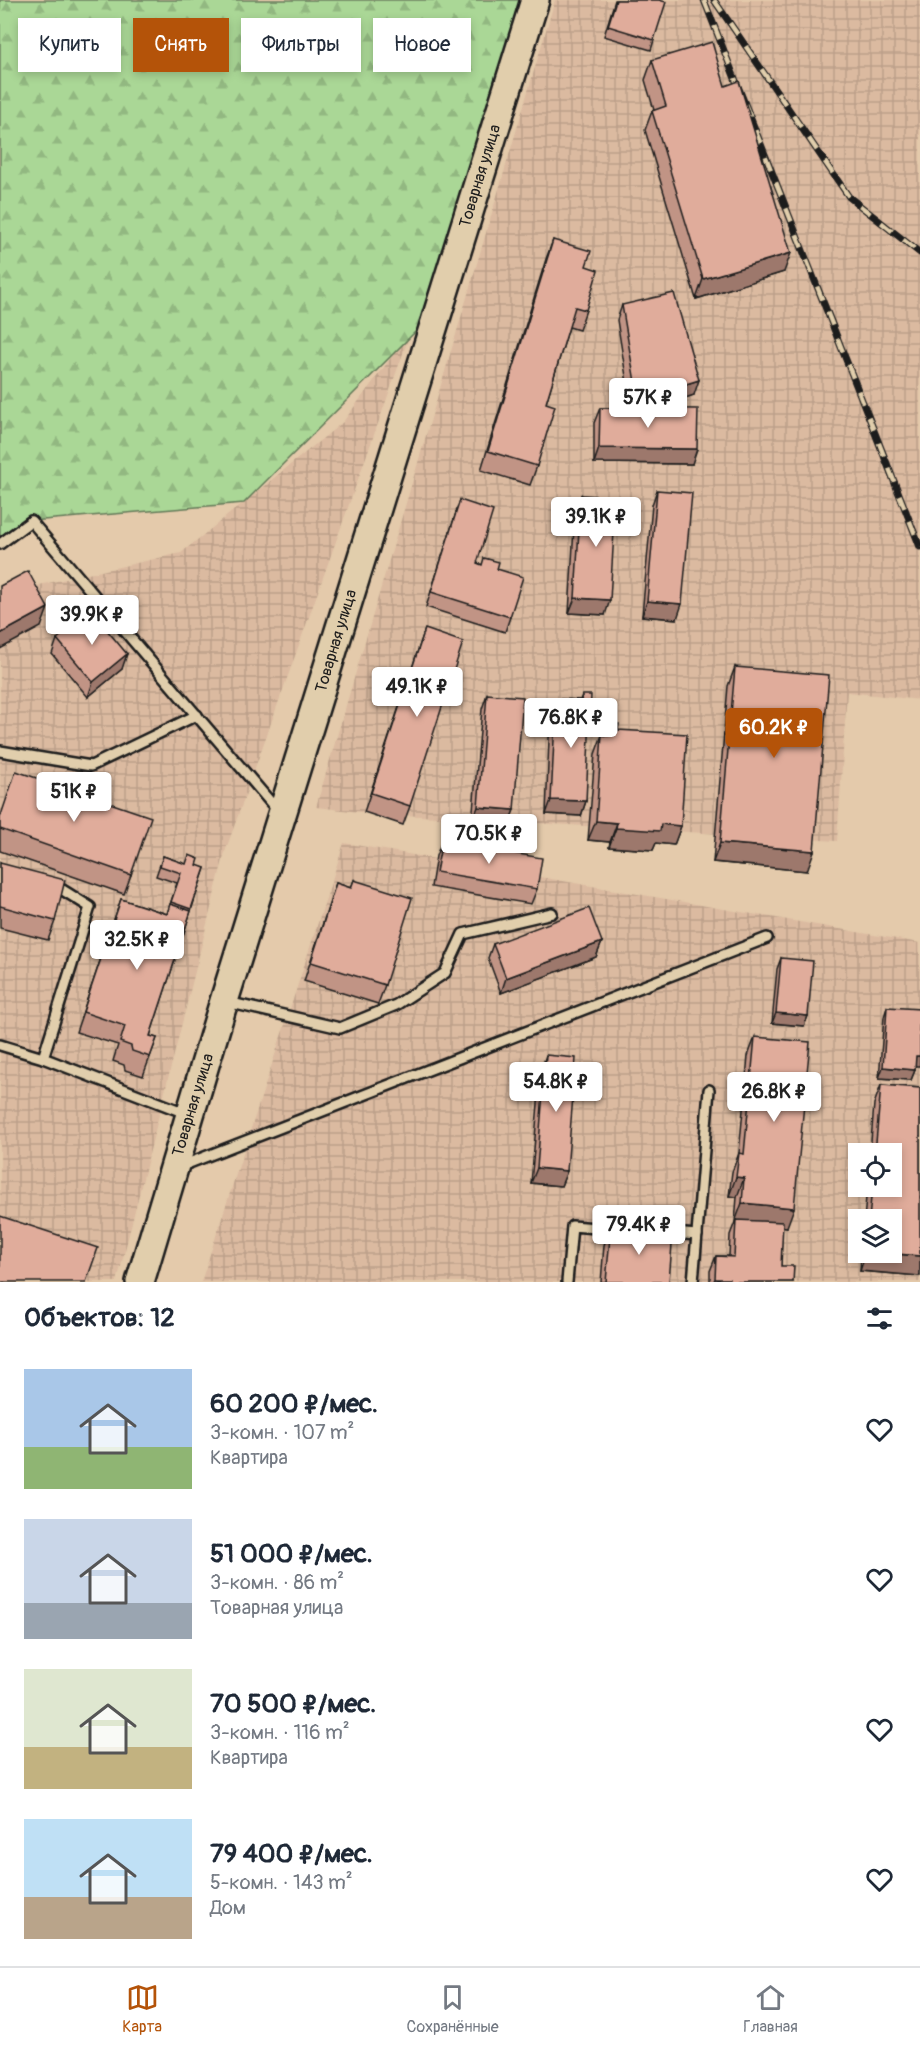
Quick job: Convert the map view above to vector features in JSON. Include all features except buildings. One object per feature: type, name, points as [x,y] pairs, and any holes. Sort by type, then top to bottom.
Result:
[{"type":"street","name":"Товарная улица","points":[[140,1282],[224,1001],[535,0]]},
{"type":"lane","points":[[0,544],[31,521],[282,816]]},
{"type":"lane","points":[[0,752],[91,766],[196,716]]},
{"type":"lane","points":[[42,879],[90,907],[43,1058]]},
{"type":"lane","points":[[224,1001],[340,1028],[396,1005],[445,973],[464,934],[552,913]]},
{"type":"lane","points":[[174,1169],[767,938]]},
{"type":"lane","points":[[0,1045],[43,1058],[191,1115]]},
{"type":"lane","points":[[693,1282],[709,1090]]},
{"type":"lane","points":[[567,1282],[572,1226],[629,1230]]},
{"type":"lane","points":[[651,1232],[697,1235]]},
{"type":"shaded area","points":[[555,0],[920,0],[920,700],[847,692],[837,841],[369,813],[316,807]]},
{"type":"shaded area","points":[[411,331],[225,852],[117,1282],[0,1282],[0,600],[26,588],[181,553],[343,422]]},
{"type":"shaded area","points":[[344,843],[920,943],[920,1282],[201,1282]]},
{"type":"green space","points":[[0,0],[535,0],[439,308],[244,503],[31,521],[0,541]]},
{"type":"railway","points":[[704,0],[920,547]]},
{"type":"railway","points":[[714,0],[849,197],[920,253]]}]
